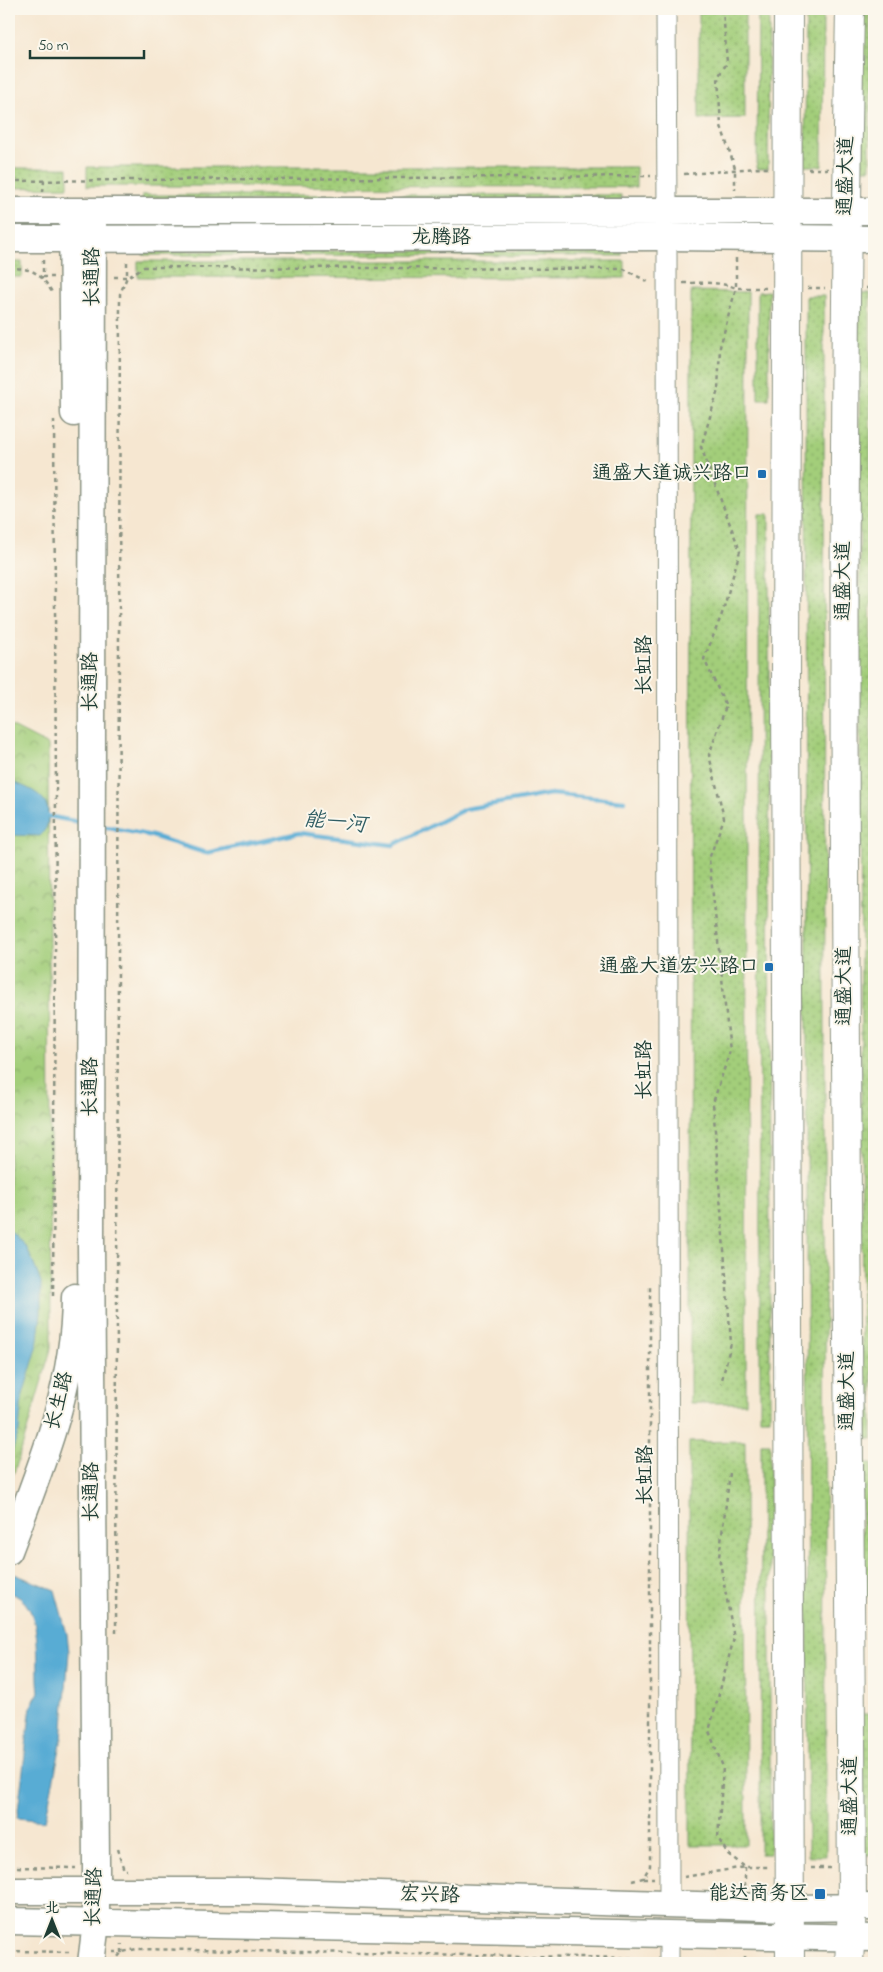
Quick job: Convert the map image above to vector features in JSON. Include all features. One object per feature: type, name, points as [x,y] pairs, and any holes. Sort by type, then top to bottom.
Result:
[{"type":"main road","points":[[788,9],[788,211],[786,238],[790,1963]]},
{"type":"main road","name":"通盛大道","points":[[850,9],[846,210],[843,731],[863,1907],[857,1946]]},
{"type":"main road","name":"龙腾路","points":[[9,211],[874,211]]},
{"type":"main road","name":"长通路","points":[[76,1243],[83,211]]},
{"type":"main road","name":"龙腾路","points":[[9,239],[667,237],[874,240]]},
{"type":"main road","name":"长通路","points":[[83,239],[91,481],[91,1262],[96,1923],[91,1963]]},
{"type":"main road","name":"长生路","points":[[9,1551],[54,1431],[69,1365],[75,1316],[76,1243]]},
{"type":"main road","name":"宏兴路","points":[[9,1891],[251,1891],[790,1908],[863,1907]]},
{"type":"main road","name":"宏兴路","points":[[9,1921],[790,1936],[857,1946]]},
{"type":"street","points":[[666,9],[667,210]]},
{"type":"street","name":"长虹路","points":[[667,237],[669,1904]]},
{"type":"street","points":[[669,1934],[669,1963]]},
{"type":"path","points":[[679,174],[725,172],[735,168],[721,126],[718,76],[727,63],[724,9]]},
{"type":"path","points":[[9,181],[652,176]]},
{"type":"path","points":[[116,1636],[120,294],[127,277],[144,267],[624,269],[649,283],[658,283]]},
{"type":"path","points":[[9,268],[23,268],[43,277],[53,294]]},
{"type":"path","points":[[676,283],[712,282],[736,288],[720,347],[718,390],[701,446],[740,551],[722,614],[704,658],[726,706],[709,755],[724,818],[709,859],[730,1051],[712,1103],[731,1343],[721,1384]]},
{"type":"path","points":[[53,1297],[56,843],[54,411]]},
{"type":"path","points":[[643,1878],[650,1866],[650,1278]]},
{"type":"path","points":[[630,1882],[643,1878],[690,1877],[745,1867],[728,1854],[718,1838],[723,1766],[709,1731],[734,1638],[719,1557],[730,1473]]},
{"type":"path","points":[[116,1845],[124,1870],[134,1871]]},
{"type":"path","points":[[113,1963],[122,1952],[137,1949],[634,1958],[647,1963]]},
{"type":"green space","points":[[699,9],[745,9],[745,118],[699,119]]},
{"type":"green space","points":[[758,9],[769,9],[768,169],[757,169]]},
{"type":"green space","points":[[806,9],[823,9],[822,166],[805,166]]},
{"type":"green space","points":[[861,9],[870,9],[870,169],[861,169]]},
{"type":"green space","points":[[87,167],[636,167],[636,187],[87,186]]},
{"type":"green space","points":[[9,168],[68,168],[68,187],[9,188]]},
{"type":"green space","points":[[142,195],[621,195],[621,202],[142,201]]},
{"type":"green space","points":[[143,251],[622,251],[622,256],[143,255]]},
{"type":"green space","points":[[138,261],[625,261],[625,278],[138,277]]},
{"type":"green space","points":[[9,262],[22,262],[22,277],[9,277]]},
{"type":"green space","points":[[691,291],[748,292],[746,1403],[690,1403]]},
{"type":"green space","points":[[769,291],[769,399],[758,399],[758,292]]},
{"type":"green space","points":[[859,293],[870,293],[872,1439],[862,1439]]},
{"type":"green space","points":[[806,296],[824,296],[826,1856],[808,1856]]},
{"type":"green space","points":[[759,514],[769,514],[770,1418],[760,1418]]},
{"type":"green space","points":[[9,725],[48,745],[51,1349],[9,1486]]},
{"type":"green space","points":[[745,1441],[746,1845],[690,1845],[689,1442]]},
{"type":"green space","points":[[761,1443],[770,1443],[770,1854],[760,1854]]},
{"type":"green space","points":[[861,1463],[872,1463],[873,1596],[862,1596]]},
{"type":"green space","points":[[861,1714],[873,1714],[873,1855],[861,1855]]},
{"type":"water","points":[[9,780],[35,792],[44,801],[47,807],[48,821],[46,828],[40,836],[9,835]]},
{"type":"water","points":[[9,1229],[27,1248],[41,1282],[41,1313],[37,1348],[22,1398],[19,1431],[9,1461]]},
{"type":"water","points":[[9,1572],[55,1590],[67,1634],[69,1652],[62,1739],[45,1821],[17,1818],[31,1706],[39,1692],[38,1651],[34,1621],[29,1608],[21,1598],[9,1593]]},
{"type":"waterway","name":"能一河","points":[[101,826],[152,836],[206,853],[299,833],[393,845],[465,809],[551,794],[624,801]]},
{"type":"waterway","name":"能一河","points":[[42,815],[84,823]]},
{"type":"place","name":"通盛大道诚兴路口","points":[[762,474]]},
{"type":"place","name":"通盛大道宏兴路口","points":[[769,967]]},
{"type":"place","name":"能达商务区","points":[[820,1894]]}]
